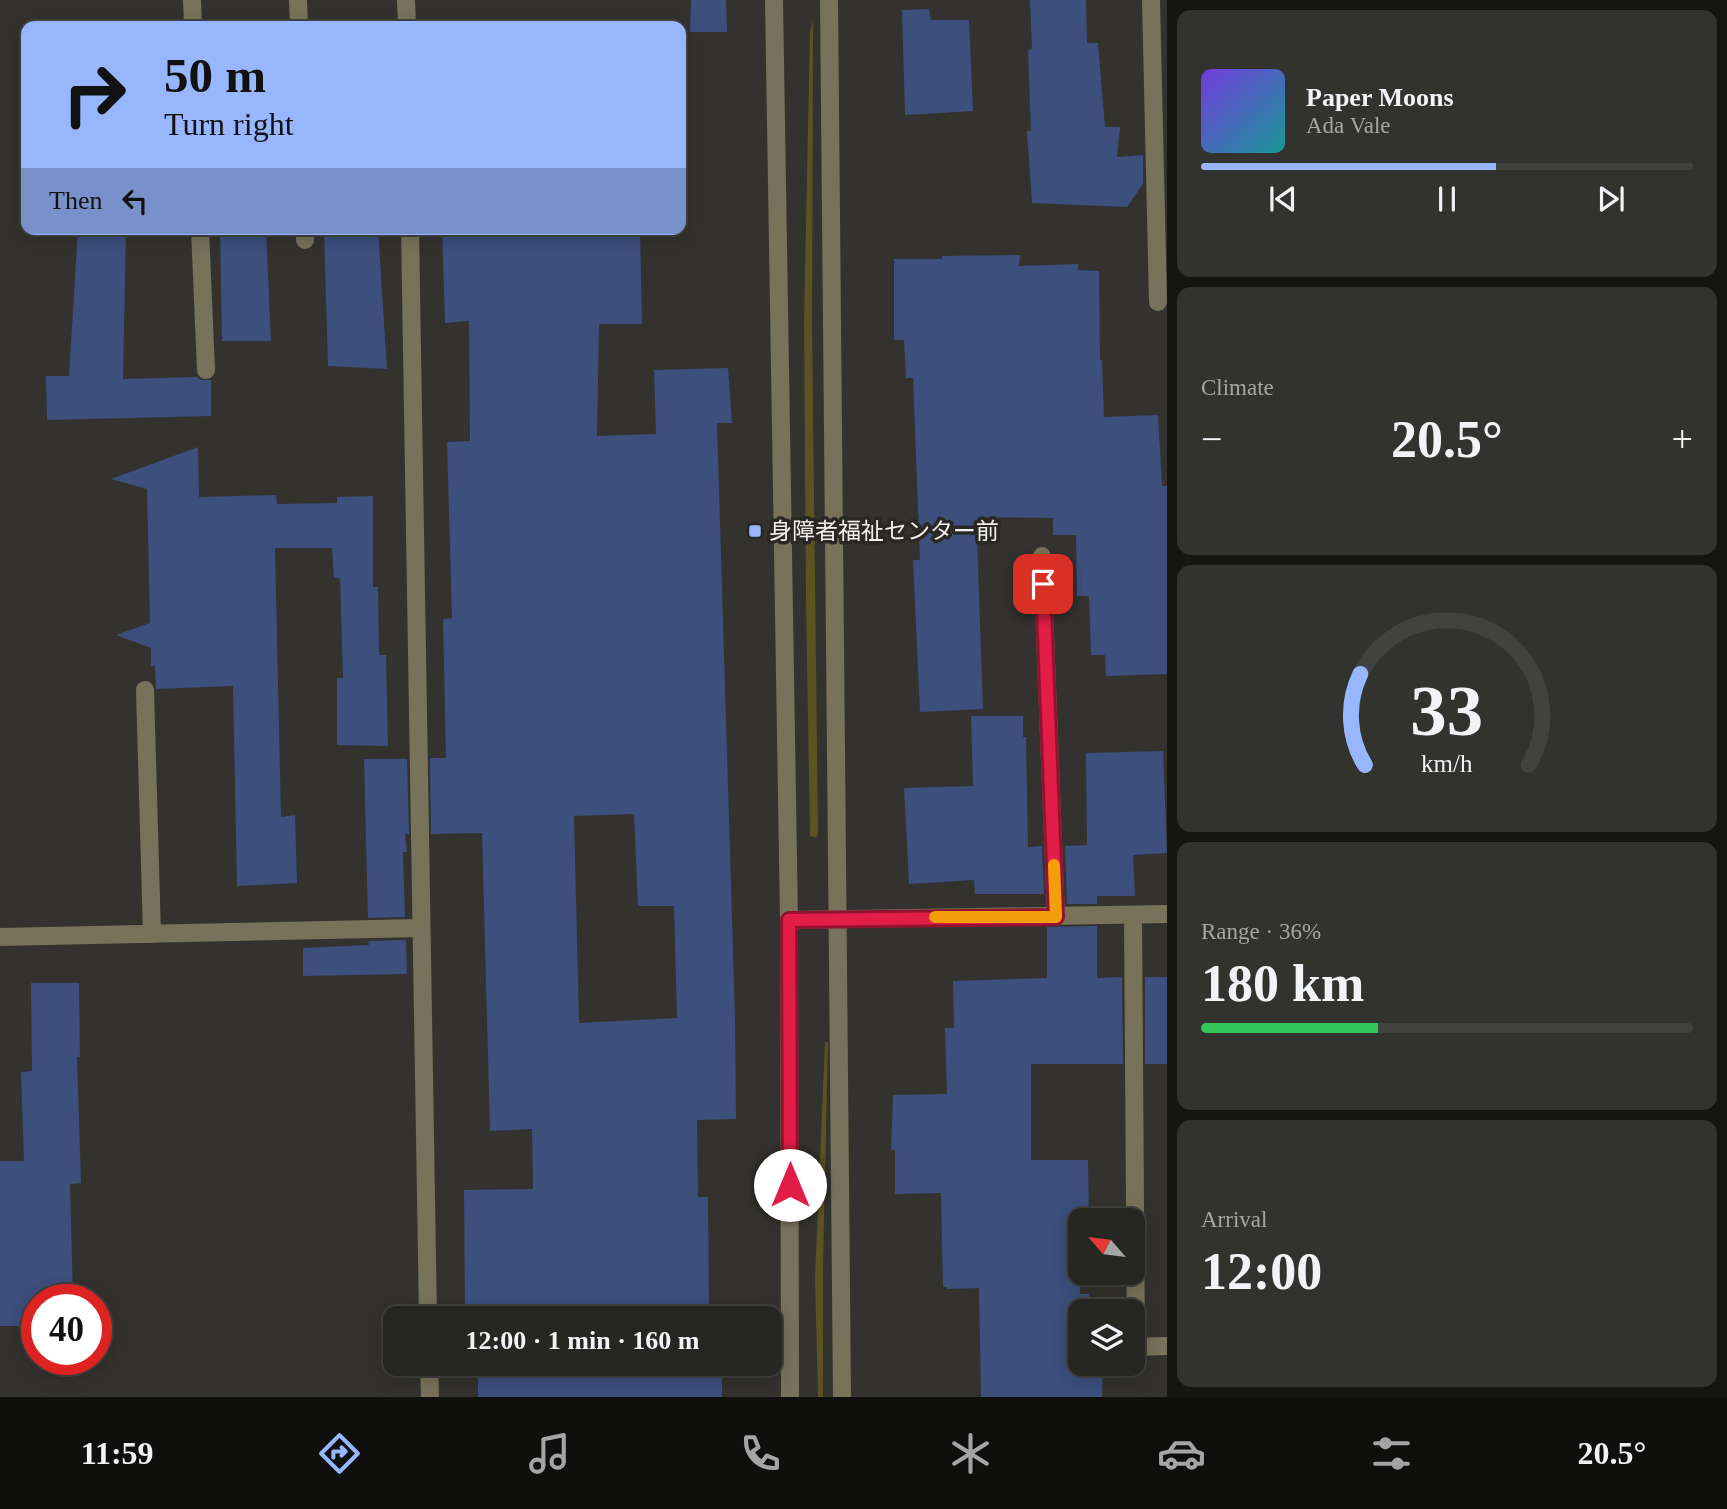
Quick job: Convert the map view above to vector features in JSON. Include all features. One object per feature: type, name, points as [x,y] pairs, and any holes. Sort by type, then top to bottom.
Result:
[{"type":"street","points":[[192,0],[193,21]]},
{"type":"street","points":[[298,0],[299,21]]},
{"type":"street","points":[[407,0],[407,21]]},
{"type":"street","points":[[774,0],[789,920],[790,1397]]},
{"type":"street","points":[[829,0],[842,1397]]},
{"type":"street","points":[[1151,0],[1158,302]]},
{"type":"street","points":[[200,235],[206,370]]},
{"type":"street","points":[[410,235],[428,1306]]},
{"type":"street","points":[[1042,556],[1056,917]]},
{"type":"street","points":[[145,690],[152,934]]},
{"type":"street","points":[[789,920],[1167,914]]},
{"type":"street","points":[[1133,915],[1136,1347],[1167,1346]]},
{"type":"street","points":[[0,937],[421,928]]},
{"type":"street","points":[[429,1376],[430,1397]]},
{"type":"shaded area","points":[[813,20],[812,325],[816,838],[810,836],[804,321],[810,32]]},
{"type":"shaded area","points":[[825,1042],[828,1042],[823,1397],[818,1397],[815,1277]]},
{"type":"building","points":[[691,0],[726,0],[727,32],[690,32]]},
{"type":"building","points":[[1030,0],[1086,0],[1087,43],[1098,43],[1105,127],[1120,127],[1117,157],[1143,155],[1143,184],[1127,207],[1032,203],[1027,131],[1031,131],[1028,50],[1032,49]]},
{"type":"building","points":[[929,9],[931,20],[969,20],[973,111],[905,115],[902,10]]},
{"type":"building","points":[[78,235],[126,235],[123,379],[197,377],[211,380],[211,416],[47,420],[46,376],[69,376]]},
{"type":"building","points":[[220,235],[266,235],[271,341],[222,341]]},
{"type":"building","points":[[324,235],[378,235],[387,369],[328,366]]},
{"type":"building","points":[[442,235],[640,235],[642,324],[599,324],[597,436],[656,434],[654,370],[728,368],[732,423],[717,423],[736,1119],[697,1120],[698,1197],[708,1197],[709,1306],[465,1306],[464,1190],[533,1189],[532,1129],[490,1131],[482,833],[431,834],[430,758],[446,758],[443,619],[452,618],[447,442],[470,441],[469,321],[445,323]],"holes":[[[634,814],[638,906],[674,906],[677,1018],[579,1023],[574,816]]]},
{"type":"building","points":[[1020,255],[1019,266],[1078,264],[1078,270],[1099,271],[1104,417],[1158,415],[1162,486],[1167,486],[1167,674],[1106,676],[1105,655],[1091,655],[1089,596],[1077,596],[1076,535],[1053,535],[1053,518],[979,517],[980,538],[977,538],[983,709],[920,712],[913,560],[920,560],[913,378],[906,378],[904,340],[894,340],[894,259]]},
{"type":"building","points":[[198,447],[199,497],[276,495],[277,504],[337,503],[337,497],[373,496],[373,587],[378,587],[379,655],[386,655],[388,746],[337,745],[337,678],[343,678],[340,578],[334,578],[332,548],[275,548],[281,817],[295,815],[297,883],[237,886],[233,686],[156,689],[155,666],[151,666],[151,648],[116,635],[150,623],[147,489],[111,479]]},
{"type":"building","points":[[971,716],[1023,716],[1023,737],[1026,737],[1028,847],[1042,846],[1044,894],[975,894],[974,880],[909,884],[904,788],[973,786]]},
{"type":"building","points":[[1163,751],[1167,853],[1133,855],[1135,896],[1097,896],[1097,904],[1067,904],[1065,846],[1087,845],[1086,753]]},
{"type":"building","points":[[364,759],[407,759],[409,834],[405,834],[407,852],[403,852],[405,917],[368,918]]},
{"type":"building","points":[[1097,926],[1097,978],[1122,977],[1123,1064],[1031,1064],[1031,1160],[1088,1160],[1089,1208],[1068,1208],[1068,1285],[1080,1285],[1080,1294],[1089,1294],[1089,1299],[1068,1299],[1068,1376],[1103,1376],[1102,1397],[981,1397],[979,1288],[943,1287],[941,1193],[895,1194],[895,1150],[891,1150],[893,1095],[947,1094],[945,1028],[954,1028],[953,981],[1047,978],[1047,927]]},
{"type":"building","points":[[406,940],[407,974],[303,976],[303,948],[369,945],[368,941]]},
{"type":"building","points":[[1145,977],[1167,977],[1167,1064],[1145,1064]]},
{"type":"building","points":[[31,983],[79,983],[80,1057],[77,1057],[81,1183],[70,1184],[73,1284],[21,1284],[21,1326],[0,1326],[0,1161],[24,1161],[21,1072],[32,1071]]},
{"type":"building","points":[[478,1376],[722,1376],[722,1397],[478,1397]]},
{"type":"slow traffic","points":[[935,917],[1056,917],[1054,865]]},
{"type":"place","name":"身障者福祉センター前","points":[[755,531]]},
{"type":"route","points":[[790,1185],[789,920],[1056,917],[1043,584]]}]
